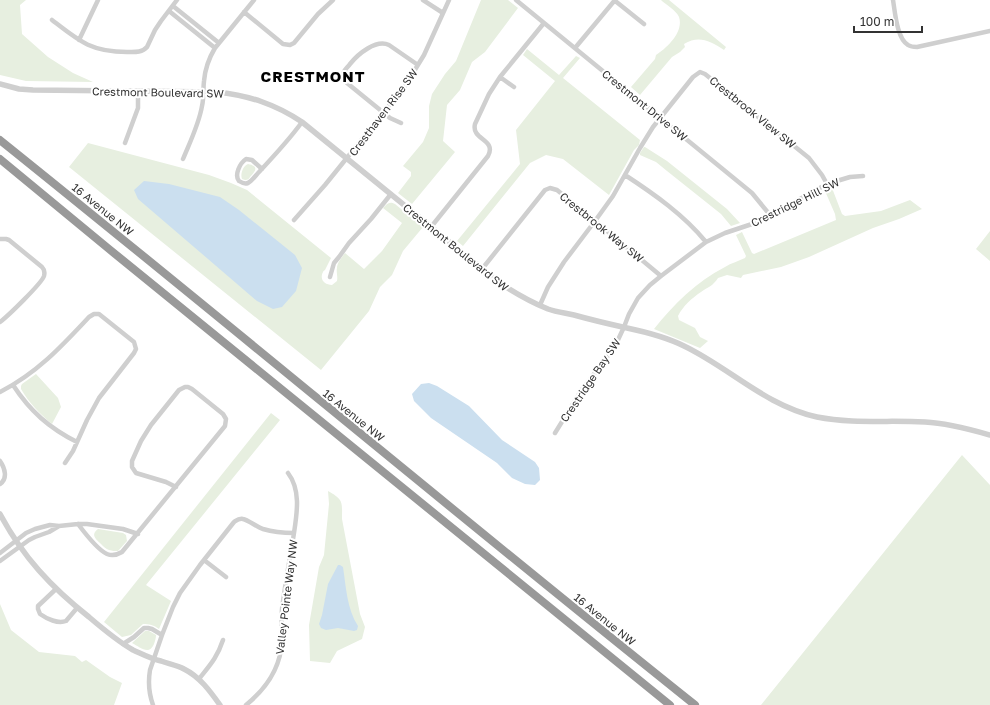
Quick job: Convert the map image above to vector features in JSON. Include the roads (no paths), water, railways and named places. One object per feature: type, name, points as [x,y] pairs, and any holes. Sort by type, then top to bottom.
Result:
[{"type":"highway","name":"16 Avenue NW","points":[[0,140],[463,518],[695,705]]},
{"type":"highway","points":[[0,159],[670,705]]},
{"type":"street","points":[[79,40],[98,0]]},
{"type":"street","points":[[52,20],[79,40],[96,48],[116,52],[141,51],[147,47],[155,30],[177,0]]},
{"type":"street","points":[[183,159],[201,113],[206,69],[211,55],[254,0]]},
{"type":"street","points":[[244,12],[283,44],[290,45],[294,43],[318,14],[333,0]]},
{"type":"street","points":[[423,0],[443,13]]},
{"type":"street","name":"Cresthaven Rise SW","points":[[294,220],[326,185],[405,86],[424,55],[449,0]]},
{"type":"street","name":"Crestmont Drive SW","points":[[516,0],[752,193],[770,215]]},
{"type":"street","points":[[575,48],[614,0],[644,24]]},
{"type":"street","points":[[893,0],[900,36],[906,45],[911,47],[990,32]]},
{"type":"street","points":[[173,6],[219,43]]},
{"type":"street","points":[[169,11],[215,48]]},
{"type":"street","points":[[431,227],[490,153],[489,145],[476,132],[474,127],[486,100],[500,77],[544,23]]},
{"type":"street","points":[[401,123],[390,118],[345,81],[343,75],[354,59],[361,53],[381,43],[389,45],[418,65]]},
{"type":"street","name":"Crestbrook View SW","points":[[660,117],[693,77],[700,72],[703,72],[809,158],[819,170],[827,184]]},
{"type":"street","points":[[500,77],[514,87]]},
{"type":"street","name":"Crestmont Boulevard SW","points":[[0,84],[19,89],[33,90],[218,92],[249,97],[269,104],[302,122],[500,283],[512,291],[540,305],[554,310],[657,335],[683,345],[704,356],[740,381],[769,398],[801,412],[815,416],[851,421],[926,422],[965,428],[990,435]]},
{"type":"street","points":[[125,143],[138,108],[138,91]]},
{"type":"street","points":[[540,305],[548,287],[564,262],[596,221],[613,196],[640,148],[660,117]]},
{"type":"street","points":[[262,169],[252,160],[246,159],[242,162],[237,174],[241,182],[248,183],[251,181],[278,152],[302,122]]},
{"type":"street","points":[[625,175],[672,209],[691,225],[706,242]]},
{"type":"street","name":"Crestridge Hill SW","points":[[624,327],[638,298],[650,285],[706,242],[725,233],[758,222],[827,184],[850,176],[863,176]]},
{"type":"street","name":"Crestbrook Way SW","points":[[482,269],[545,190],[550,188],[557,190],[661,276]]},
{"type":"street","points":[[330,277],[334,263],[338,257],[391,194]]},
{"type":"street","points":[[0,239],[3,238],[9,240],[42,267],[44,274],[42,280],[10,314],[0,322]]},
{"type":"street","points":[[0,392],[26,377],[47,360],[89,317],[94,314],[100,314],[134,342],[136,347],[134,353],[99,398],[73,451],[64,463]]},
{"type":"street","name":"Crestridge Bay SW","points":[[555,433],[581,391],[611,351],[624,327]]},
{"type":"street","points":[[13,385],[22,399],[36,415],[59,432],[77,442]]},
{"type":"street","points":[[78,524],[92,541],[104,552],[112,555],[122,552],[138,534],[176,487],[225,426],[226,419],[223,414],[192,389],[186,387],[179,390],[151,425],[141,441],[131,464],[132,469],[136,473],[166,482],[176,487]]},
{"type":"street","points":[[0,461],[4,468],[5,478],[0,484]]},
{"type":"street","points":[[288,473],[296,488],[297,506],[294,533]]},
{"type":"street","points":[[0,514],[16,541],[36,568],[77,608],[123,644],[153,659],[184,669],[199,679],[220,705]]},
{"type":"street","name":"Valley Pointe Way NW","points":[[153,705],[149,690],[149,675],[153,659],[173,607],[180,593],[204,560],[234,522],[241,519],[258,527],[272,531],[294,533],[282,608],[282,641],[279,658],[266,685],[257,696],[246,705]]},
{"type":"street","points":[[0,553],[26,533],[50,525],[59,526],[78,524],[106,526],[123,529],[138,534]]},
{"type":"street","points":[[0,561],[29,540],[49,532],[59,526]]},
{"type":"street","points":[[204,560],[226,578]]},
{"type":"street","points":[[56,589],[38,606],[40,614],[58,622],[63,622],[66,621],[77,608]]},
{"type":"street","points":[[123,644],[144,628],[152,629],[162,635]]},
{"type":"street","points":[[199,679],[216,658],[220,650],[222,640]]},
{"type":"water","points":[[144,181],[169,184],[220,197],[239,210],[295,255],[302,268],[296,291],[282,307],[273,309],[257,301],[138,199],[134,190]]},
{"type":"water","points":[[429,383],[437,386],[469,406],[502,440],[535,462],[539,468],[540,480],[535,485],[525,484],[512,478],[497,463],[431,418],[414,401],[412,394],[421,384]]},
{"type":"water","points":[[338,565],[343,567],[349,605],[358,626],[357,630],[354,631],[338,628],[326,630],[321,628],[319,624],[328,584]]},
{"type":"district","name":"CRESTMONT","points":[[313,76]]}]
